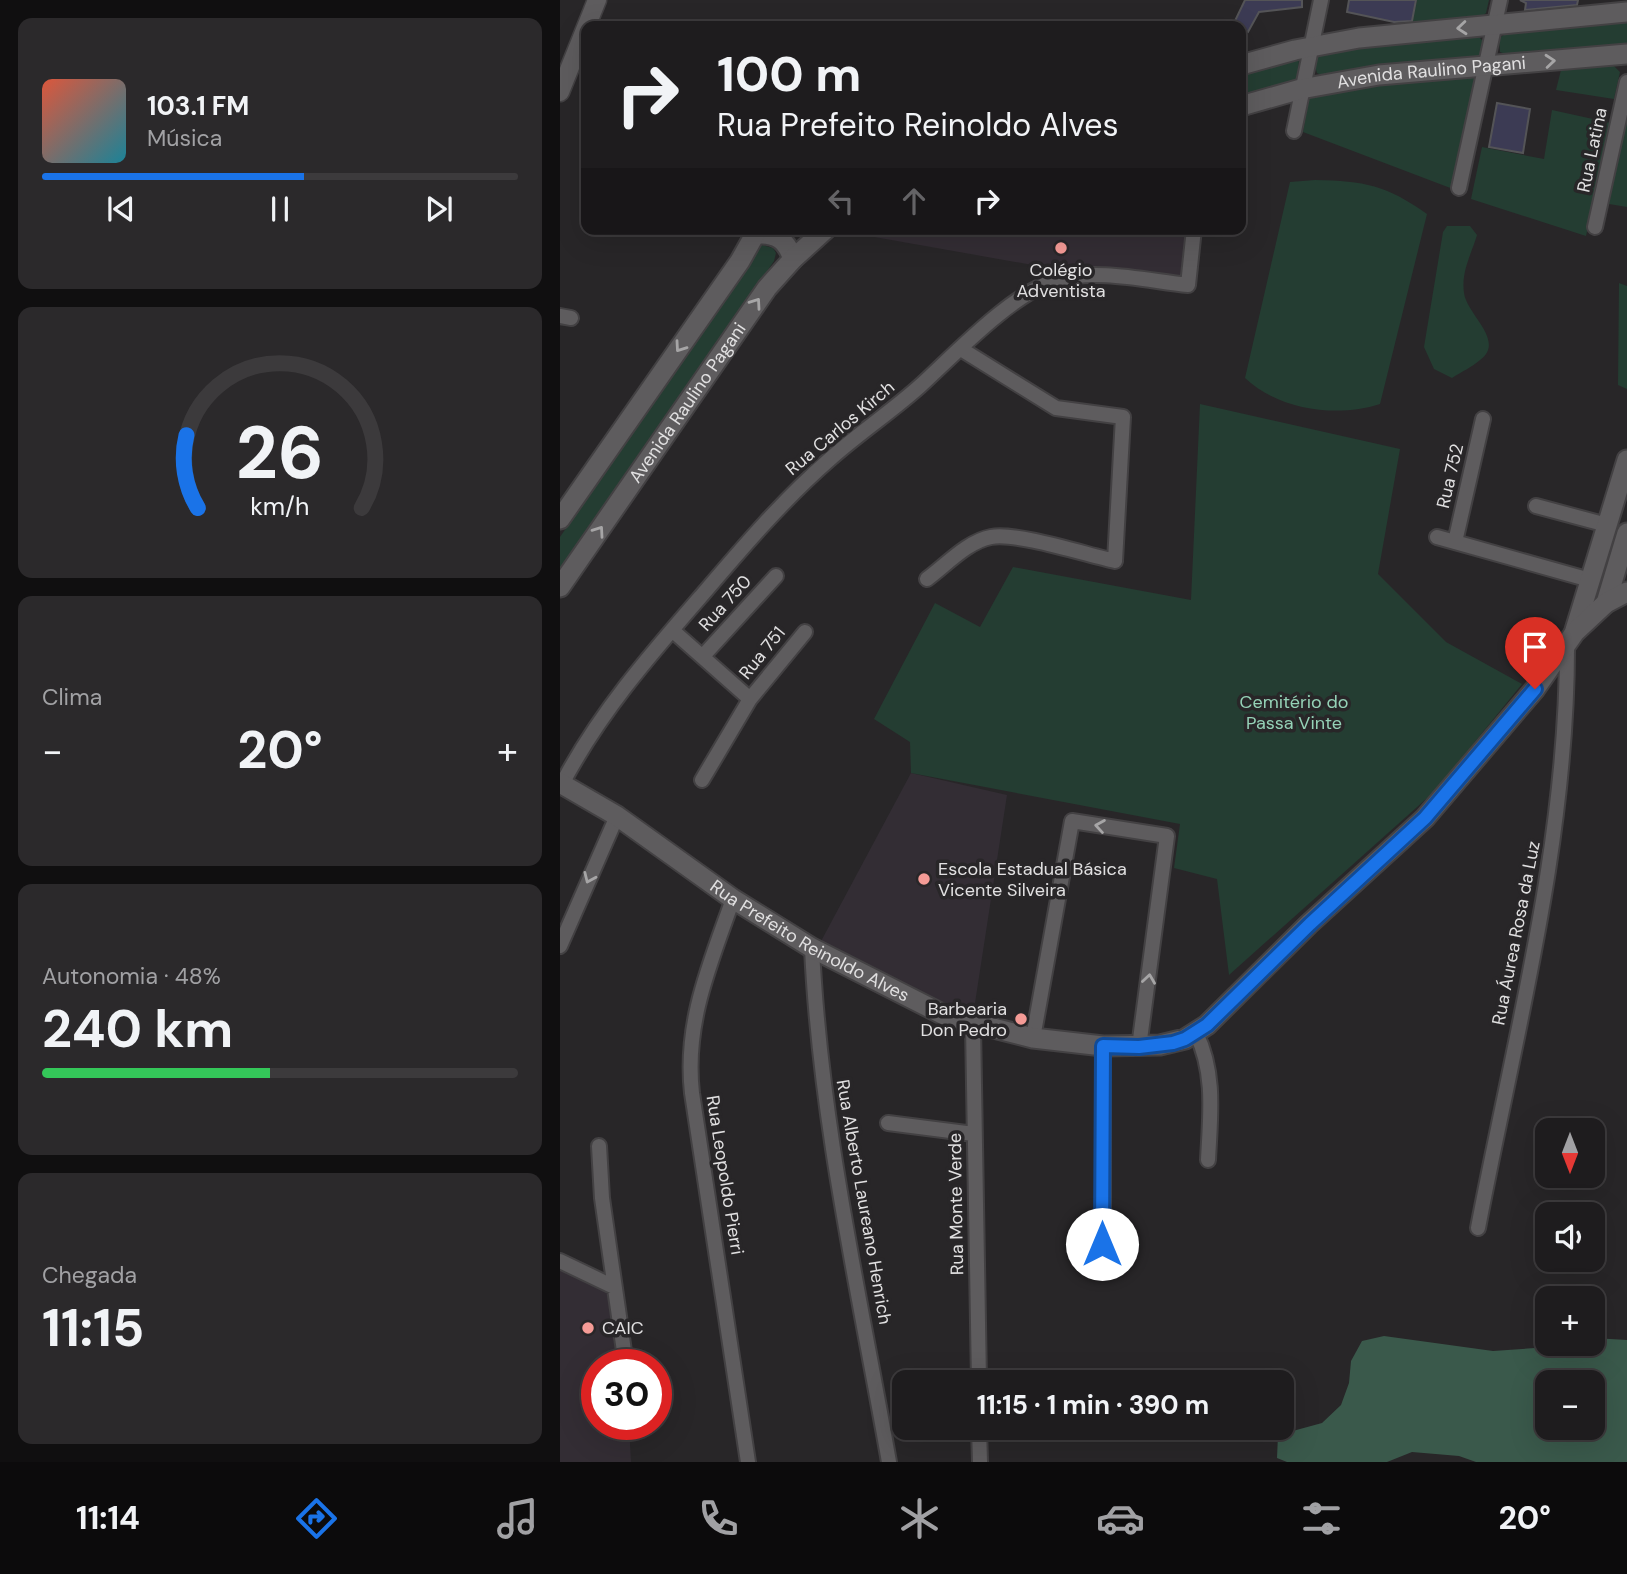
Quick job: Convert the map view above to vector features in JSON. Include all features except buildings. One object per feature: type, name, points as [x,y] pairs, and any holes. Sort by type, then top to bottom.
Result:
[{"type":"main road","points":[[1246,64],[1359,38],[1627,12]]},
{"type":"main road","name":"Avenida Raulino Pagani","points":[[1246,105],[1301,89],[1379,75],[1627,54]]},
{"type":"main road","points":[[560,519],[740,261],[755,235]]},
{"type":"main road","points":[[773,235],[789,247],[793,259]]},
{"type":"main road","name":"Avenida Raulino Pagani","points":[[560,587],[767,288],[819,235]]},
{"type":"main road","points":[[1571,638],[1627,460]]},
{"type":"main road","points":[[1606,603],[1627,533]]},
{"type":"main road","points":[[1592,574],[1606,603]]},
{"type":"main road","name":"Rua Prefeito Reinoldo Alves","points":[[561,784],[617,816],[733,899],[812,948],[922,1006],[973,1025],[1033,1038],[1103,1046],[1139,1047],[1173,1043],[1196,1033],[1425,818],[1535,689],[1571,638],[1606,603],[1627,592]]},
{"type":"street","points":[[589,21],[597,0]]},
{"type":"street","points":[[1294,131],[1321,0]]},
{"type":"street","points":[[1460,188],[1500,0]]},
{"type":"street","points":[[560,92],[581,40]]},
{"type":"street","name":"Rua Latina","points":[[1595,227],[1627,82]]},
{"type":"street","name":"Rua Carlos Kirch","points":[[561,784],[603,714],[672,630],[795,491],[1029,293],[1057,279],[1092,276],[1188,285],[1193,235]]},
{"type":"street","points":[[927,579],[973,545],[992,537],[1014,538],[1115,562],[1123,417],[1056,408],[961,349]]},
{"type":"street","name":"Rua 752","points":[[1455,542],[1483,419]]},
{"type":"street","points":[[1536,506],[1607,524]]},
{"type":"street","points":[[1437,537],[1592,574]]},
{"type":"street","name":"Rua 750","points":[[703,656],[776,576]]},
{"type":"street","points":[[672,630],[750,699]]},
{"type":"street","name":"Rua 751","points":[[702,780],[750,699],[805,632]]},
{"type":"street","name":"Rua Áurea Rosa da Luz","points":[[1478,1228],[1551,861],[1566,746],[1571,638]]},
{"type":"street","points":[[560,946],[617,816]]},
{"type":"street","points":[[1033,1038],[1072,821],[1167,836],[1139,1047]]},
{"type":"street","name":"Rua Leopoldo Pierri","points":[[733,899],[695,1009],[691,1032],[690,1075],[748,1462]]},
{"type":"street","name":"Rua Alberto Laureano Henrich","points":[[812,948],[815,1011],[826,1100],[889,1462]]},
{"type":"street","name":"Rua Monte Verde","points":[[973,1025],[979,1370]]},
{"type":"street","points":[[1196,1033],[1205,1053],[1210,1077],[1208,1160]]},
{"type":"street","points":[[1102,1244],[1103,1046]]},
{"type":"street","points":[[888,1123],[974,1134]]},
{"type":"street","points":[[599,1146],[601,1187],[624,1349]]},
{"type":"street","points":[[560,1261],[614,1287]]},
{"type":"street","points":[[979,1440],[980,1462]]},
{"type":"shaded area","name":"Colégio Adventista","points":[[863,235],[1187,235],[1183,279],[1038,266]]},
{"type":"shaded area","name":"Escola Estadual Básica Vicente Silveira","points":[[911,773],[1007,795],[973,1016],[819,945]]},
{"type":"shaded area","name":"CAIC","points":[[560,1267],[610,1291],[619,1349],[581,1349],[581,1440],[630,1440],[631,1462],[560,1462]]},
{"type":"green space","points":[[1417,0],[1489,0],[1486,13],[1480,18],[1411,26]]},
{"type":"green space","points":[[1627,20],[1627,45],[1508,55],[1500,52],[1499,38],[1507,33]]},
{"type":"green space","points":[[1478,36],[1485,43],[1482,58],[1325,77],[1317,73],[1314,63],[1316,55],[1327,49]]},
{"type":"green space","points":[[1299,57],[1298,76],[1294,81],[1246,97],[1246,71]]},
{"type":"green space","points":[[1613,65],[1620,72],[1614,99],[1556,90],[1561,70]]},
{"type":"green space","points":[[1477,72],[1453,189],[1303,132],[1311,89]]},
{"type":"green space","points":[[1552,110],[1611,123],[1586,236],[1471,199],[1482,147],[1544,159]]},
{"type":"green space","points":[[1627,117],[1627,207],[1609,204]]},
{"type":"green space","points":[[1315,180],[1374,186],[1427,214],[1380,404],[1346,410],[1309,408],[1274,398],[1245,378],[1290,182]]},
{"type":"green space","points":[[1447,226],[1470,226],[1477,235],[1463,285],[1467,301],[1487,336],[1489,345],[1487,353],[1480,360],[1452,378],[1434,369],[1424,347],[1443,232]]},
{"type":"green space","points":[[762,245],[773,248],[776,253],[774,261],[560,572],[560,537],[738,278],[756,247]]},
{"type":"green space","points":[[1619,283],[1627,286],[1627,389],[1618,385]]},
{"type":"green space","name":"Cemitério do Passa Vinte","points":[[1200,404],[1400,449],[1378,574],[1446,642],[1522,684],[1435,791],[1229,975],[1217,879],[1174,868],[1180,824],[911,773],[910,742],[874,719],[935,603],[980,627],[1013,567],[1191,600]]},
{"type":"green space","points":[[1384,1336],[1493,1351],[1535,1348],[1535,1356],[1605,1356],[1605,1339],[1627,1340],[1627,1462],[1476,1462],[1459,1456],[1412,1452],[1387,1462],[1287,1462],[1277,1458],[1278,1440],[1294,1440],[1294,1431],[1322,1423],[1341,1405],[1349,1383],[1351,1361],[1362,1341]]},
{"type":"place","name":"Colégio Adventista","points":[[1061,248]]},
{"type":"place","name":"Escola Estadual Básica Vicente Silveira","points":[[924,879]]},
{"type":"place","name":"Barbearia Don Pedro","points":[[1021,1019]]},
{"type":"place","name":"CAIC","points":[[588,1328]]},
{"type":"route","points":[[1102,1244],[1103,1046],[1139,1047],[1173,1043],[1207,1025],[1310,924],[1425,818],[1535,689]]}]
